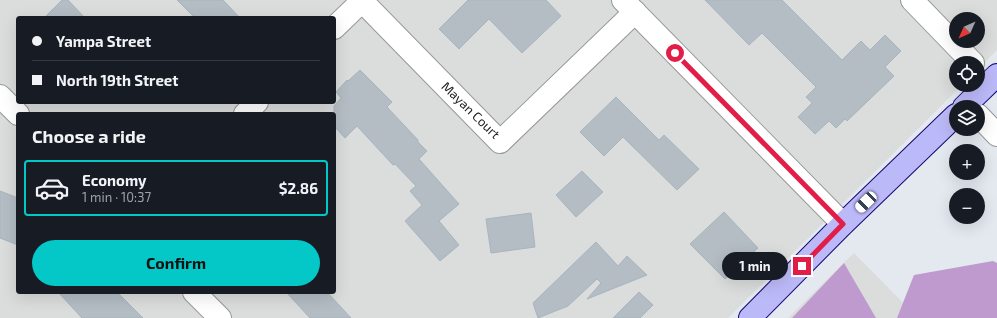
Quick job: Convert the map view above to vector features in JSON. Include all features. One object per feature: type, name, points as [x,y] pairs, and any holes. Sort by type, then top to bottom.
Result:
[{"type":"street","points":[[912,0],[966,56]]},
{"type":"street","points":[[336,26],[362,1]]},
{"type":"street","name":"Mayan Court","points":[[362,1],[500,142],[629,6]]},
{"type":"street","points":[[629,6],[843,224]]},
{"type":"street","points":[[973,100],[989,75]]},
{"type":"street","points":[[247,112],[255,104]]},
{"type":"street","points":[[985,125],[997,135]]},
{"type":"street","points":[[750,318],[843,224],[949,127]]},
{"type":"street","points":[[196,294],[220,318]]},
{"type":"shaded area","points":[[0,0],[997,0],[997,50],[985,62],[985,56],[949,56],[949,92],[955,92],[728,318],[0,318]]},
{"type":"shaded area","points":[[854,253],[918,318],[788,318]]},
{"type":"shaded area","points":[[993,261],[997,263],[997,318],[897,318],[914,275]]},
{"type":"shaded area","points":[[844,263],[876,318],[792,318]]},
{"type":"building","points":[[62,0],[68,0],[83,16],[46,16]]},
{"type":"building","points":[[177,0],[223,0],[238,16],[193,16]]},
{"type":"building","points":[[468,0],[546,0],[561,16],[522,53],[489,19],[459,49],[439,29]]},
{"type":"building","points":[[705,0],[782,0],[842,60],[861,41],[870,50],[885,35],[901,51],[885,67],[894,76],[847,121],[845,119],[836,128],[829,121],[815,134],[798,117],[812,103],[806,97],[816,87],[762,33],[749,45]]},
{"type":"building","points":[[360,70],[392,102],[387,107],[427,151],[419,159],[459,204],[439,221],[459,245],[440,261],[405,221],[422,205],[410,191],[416,186],[395,164],[393,165],[357,126],[345,138],[336,128],[336,112],[334,112],[334,106],[341,98],[336,92],[347,80],[348,81]]},
{"type":"building","points":[[616,97],[659,140],[664,135],[699,169],[677,190],[623,137],[604,156],[580,132]]},
{"type":"building","points":[[582,171],[603,192],[576,217],[556,195]]},
{"type":"building","points":[[0,191],[16,197],[16,244],[0,238]]},
{"type":"building","points":[[724,212],[758,248],[725,279],[690,244]]},
{"type":"building","points":[[531,213],[535,247],[491,253],[486,219]]},
{"type":"building","points":[[596,242],[618,266],[627,256],[647,275],[587,299],[601,283],[597,279],[568,306],[538,318],[533,303]]},
{"type":"building","points":[[639,292],[653,305],[640,318],[613,318]]},
{"type":"building","points":[[60,294],[119,294],[143,318],[82,318]]},
{"type":"building","points":[[288,294],[329,294],[351,318],[310,318]]},
{"type":"route","points":[[675,53],[843,224],[802,266]]}]
